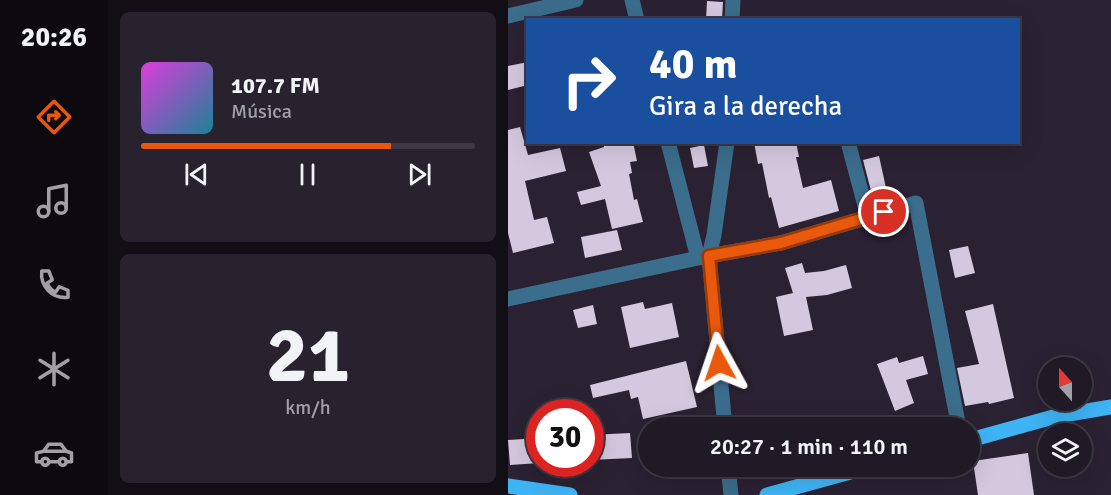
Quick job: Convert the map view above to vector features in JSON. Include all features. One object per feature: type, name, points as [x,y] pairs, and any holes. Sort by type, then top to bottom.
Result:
[{"type":"main road","points":[[980,437],[1057,416],[1111,407]]},
{"type":"main road","points":[[767,495],[832,477]]},
{"type":"main road","points":[[508,486],[570,495]]},
{"type":"street","points":[[508,16],[576,0]]},
{"type":"street","points":[[632,0],[636,18]]},
{"type":"street","points":[[732,18],[733,0]]},
{"type":"street","points":[[669,144],[703,257],[724,417]]},
{"type":"street","points":[[703,257],[714,235],[727,144]]},
{"type":"street","points":[[849,144],[868,217]]},
{"type":"street","points":[[508,299],[703,257],[781,243],[916,203],[957,417]]},
{"type":"street","points":[[729,477],[731,495]]},
{"type":"building","points":[[707,1],[723,2],[722,18],[706,18]]},
{"type":"building","points":[[526,62],[526,86],[508,90],[508,66]]},
{"type":"building","points":[[520,127],[528,155],[560,148],[566,171],[525,181],[534,220],[547,217],[554,243],[513,253],[508,233],[508,130]]},
{"type":"building","points":[[603,144],[633,144],[637,161],[630,162],[632,173],[629,174],[634,200],[637,199],[643,222],[612,229],[605,199],[581,205],[577,192],[601,186],[589,152],[604,147]]},
{"type":"building","points":[[754,144],[796,144],[799,157],[796,157],[803,188],[831,180],[839,211],[779,228],[771,197],[769,198],[762,163],[758,164]]},
{"type":"building","points":[[704,145],[708,166],[694,168],[690,148]]},
{"type":"building","points":[[879,156],[886,188],[871,191],[863,160]]},
{"type":"building","points":[[617,230],[622,250],[585,258],[581,237]]},
{"type":"building","points":[[968,246],[975,273],[955,278],[949,250]]},
{"type":"building","points":[[802,263],[805,273],[846,265],[852,288],[827,295],[806,297],[813,330],[784,336],[776,297],[793,293],[785,268]]},
{"type":"building","points":[[643,302],[645,309],[672,303],[679,337],[630,348],[621,307]]},
{"type":"building","points":[[993,304],[1014,398],[989,404],[988,402],[965,406],[957,368],[979,364],[965,311]]},
{"type":"building","points":[[593,305],[597,324],[578,328],[573,310]]},
{"type":"building","points":[[923,356],[928,374],[906,380],[914,403],[895,411],[877,364],[897,357],[899,363]]},
{"type":"building","points":[[686,361],[697,407],[643,417],[638,397],[631,399],[629,390],[593,398],[590,385]]},
{"type":"building","points":[[630,433],[632,458],[604,459],[604,434]]},
{"type":"building","points":[[526,439],[526,464],[510,465],[508,440]]},
{"type":"building","points":[[1028,453],[1034,495],[978,495],[975,477],[980,477],[980,460]]},
{"type":"route","points":[[719,363],[709,256],[781,243],[884,212]]}]
